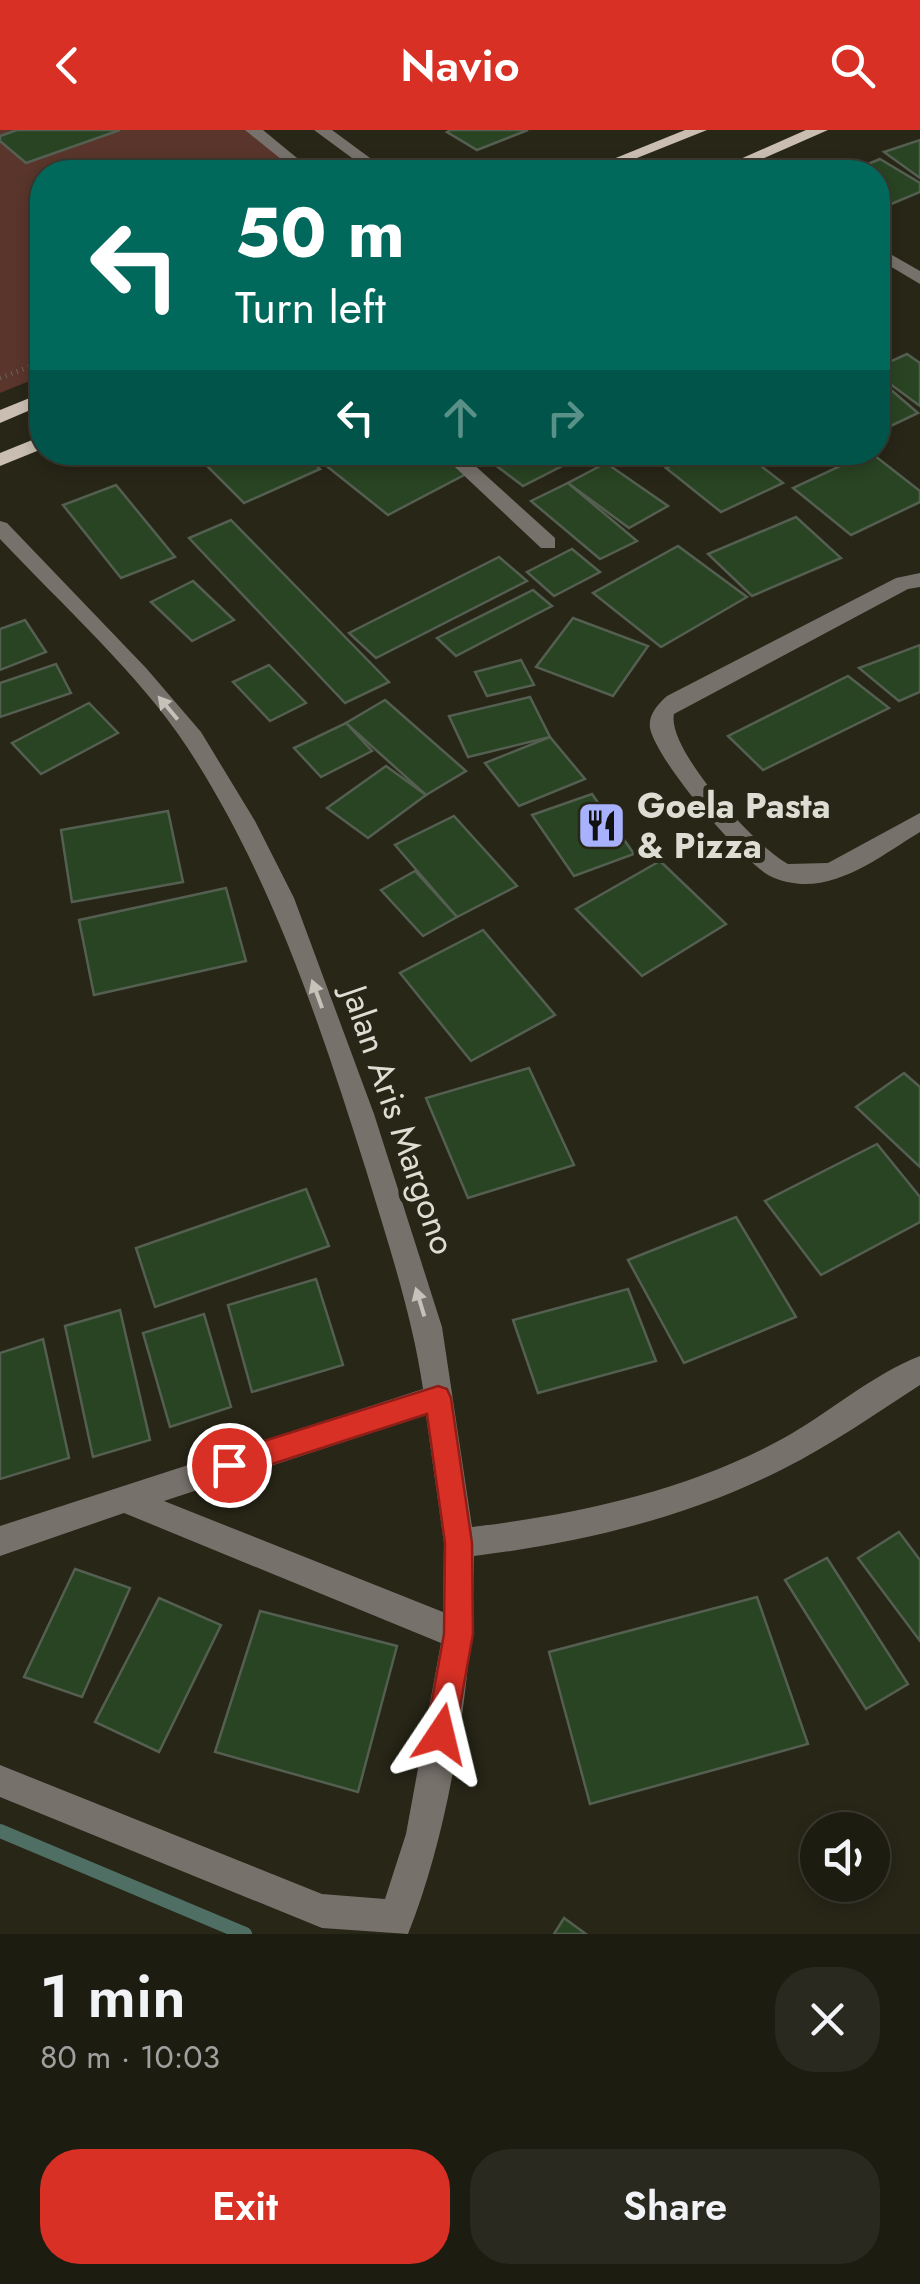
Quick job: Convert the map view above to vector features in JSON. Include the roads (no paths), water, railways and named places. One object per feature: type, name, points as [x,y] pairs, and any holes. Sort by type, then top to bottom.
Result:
[{"type":"main road","points":[[621,160],[700,130]]},
{"type":"main road","points":[[760,160],[820,130]]},
{"type":"main road","points":[[0,418],[30,404]]},
{"type":"main road","points":[[0,418],[30,439]]},
{"type":"main road","points":[[0,460],[30,447]]},
{"type":"street","points":[[253,130],[291,160]]},
{"type":"street","points":[[322,130],[363,160]]},
{"type":"street","points":[[890,259],[920,278]]},
{"type":"street","points":[[462,465],[548,543]]},
{"type":"street","name":"Jalan Aris Margono","points":[[0,526],[138,673],[193,738],[247,827],[282,898],[361,1114],[428,1327],[458,1543],[458,1634],[423,1834],[395,1924]]},
{"type":"street","points":[[920,580],[903,583],[675,701],[662,714],[661,728],[671,752],[755,852],[775,868],[803,876],[834,870],[920,821]]},
{"type":"street","points":[[458,1543],[538,1534],[598,1521],[751,1470],[920,1368]]},
{"type":"street","points":[[0,1541],[438,1398]]},
{"type":"street","points":[[124,1499],[458,1634]]},
{"type":"street","points":[[0,1781],[322,1911],[395,1924]]},
{"type":"waterway","points":[[0,1831],[245,1934]]},
{"type":"place","name":"Goela Pasta & Pizza","points":[[602,826]]}]
